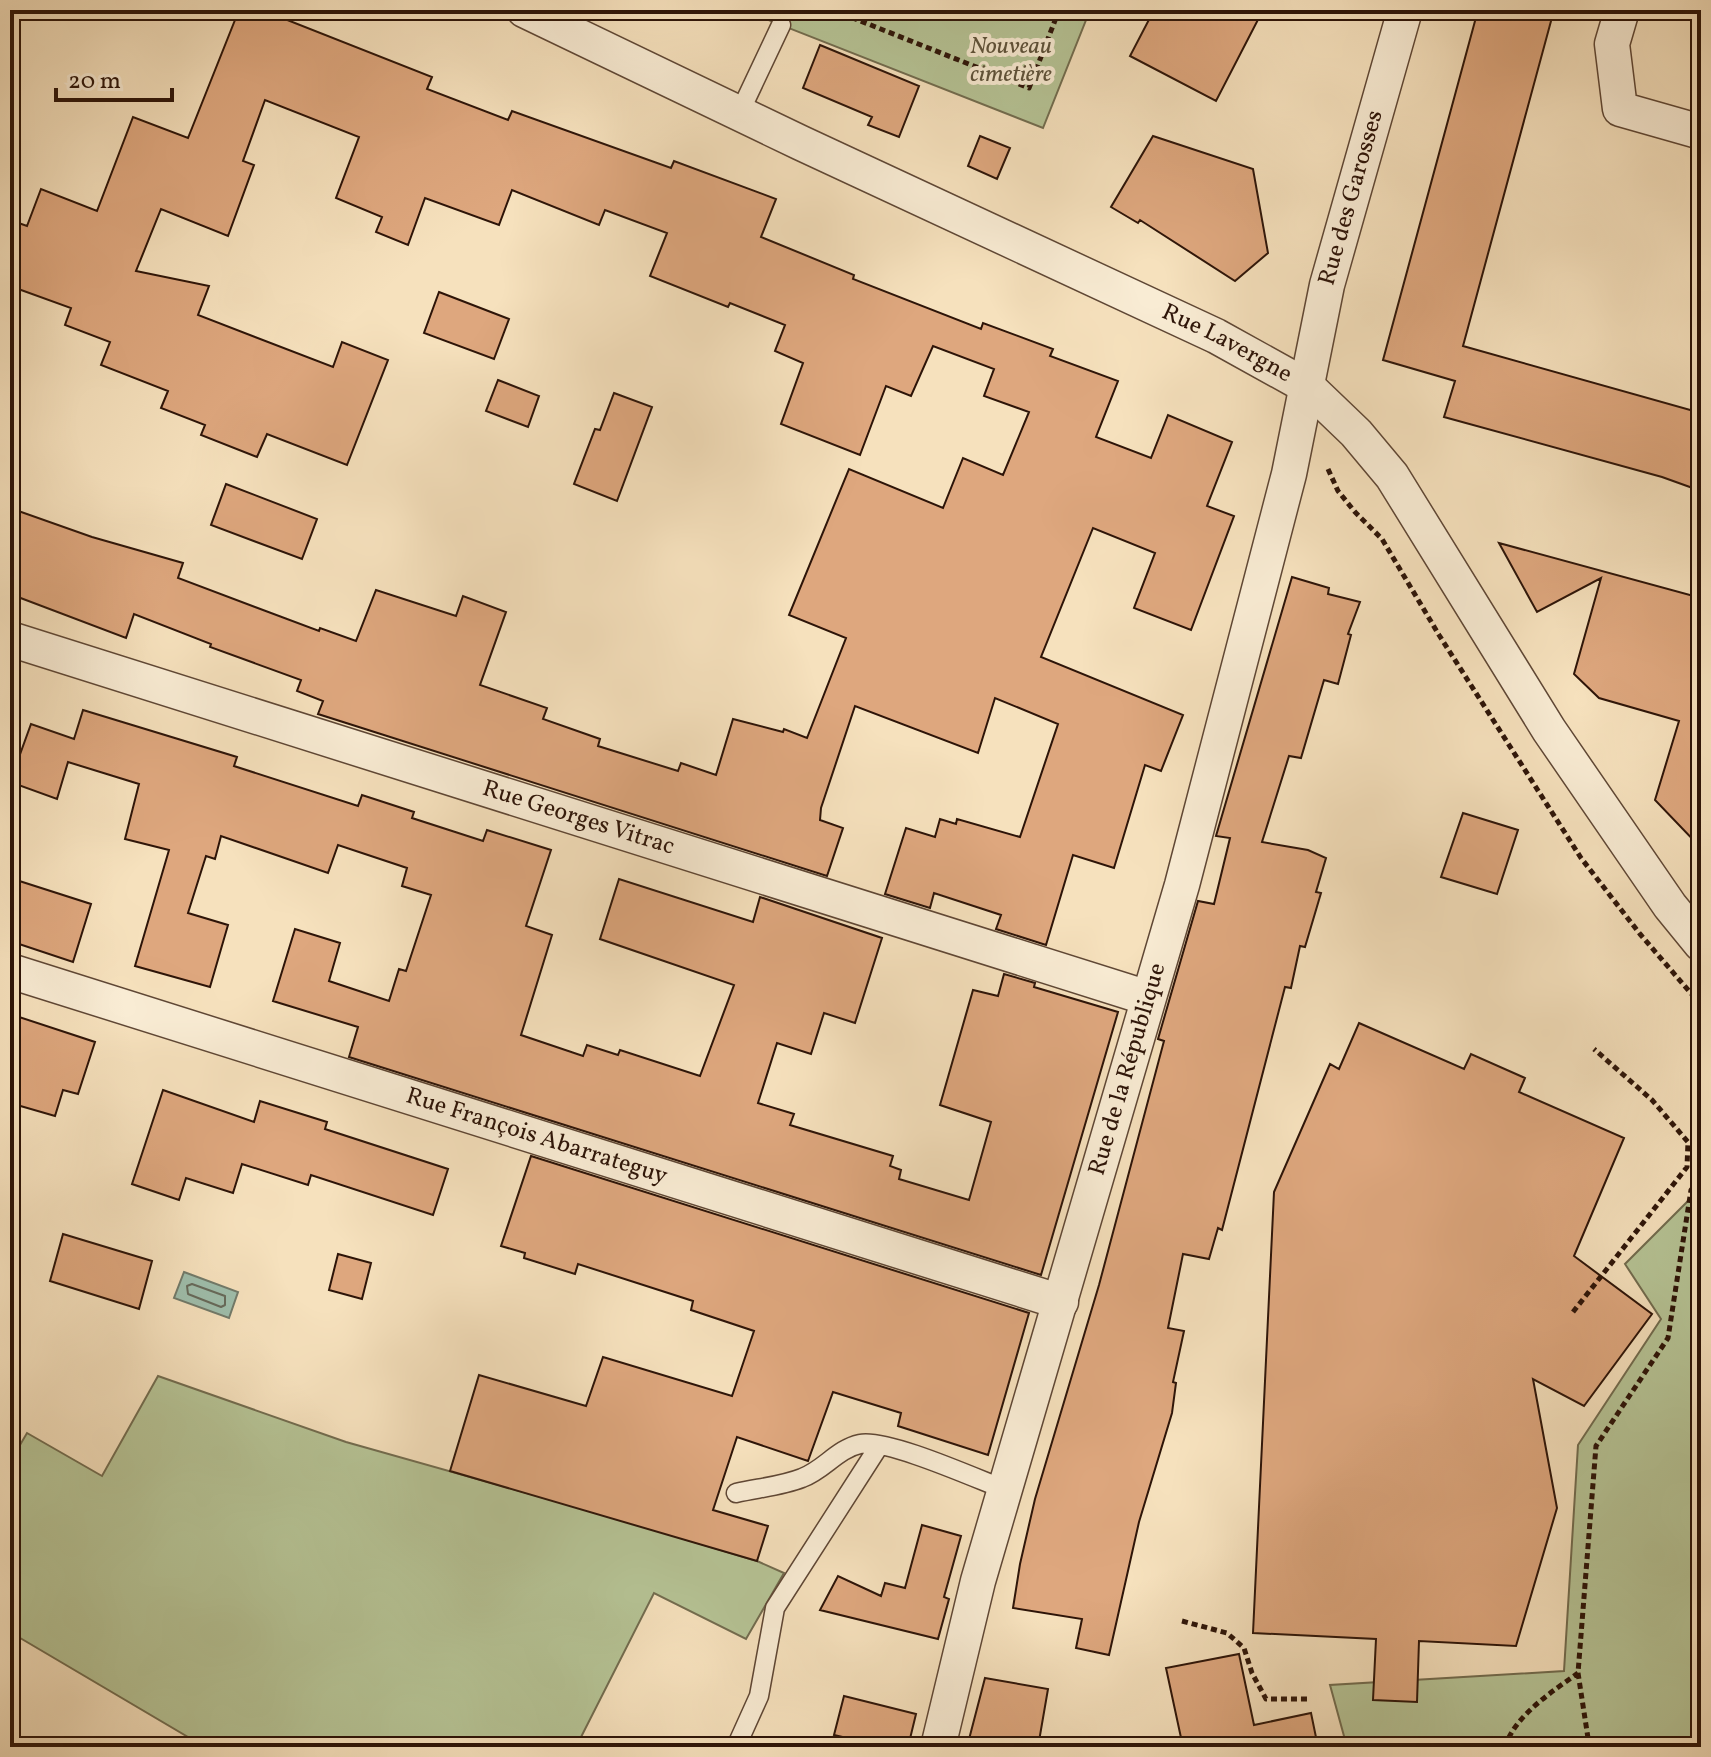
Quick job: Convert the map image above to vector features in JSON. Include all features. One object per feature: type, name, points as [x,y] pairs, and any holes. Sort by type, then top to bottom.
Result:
[{"type":"street","name":"Rue Lavergne","points":[[524,10],[739,114],[1216,336],[1308,387],[1356,433],[1392,476],[1549,730],[1670,906],[1701,944]]},
{"type":"street","name":"Rue des Garosses","points":[[1308,387],[1327,285],[1405,10]]},
{"type":"street","points":[[1622,10],[1612,44],[1620,109],[1701,132]]},
{"type":"street","name":"Rue de la République","points":[[938,1747],[978,1581],[1182,885],[1289,474],[1308,387]]},
{"type":"street","name":"Rue Georges Vitrac","points":[[10,639],[1148,998]]},
{"type":"street","name":"Rue François Abarrateguy","points":[[10,971],[1061,1302]]},
{"type":"lane","points":[[739,114],[781,25]]},
{"type":"lane","points":[[736,1493],[802,1478],[819,1470],[839,1452],[862,1443],[879,1446],[1006,1490]]},
{"type":"lane","points":[[736,1747],[759,1696],[775,1608],[879,1446]]},
{"type":"path","points":[[833,10],[1029,88],[1059,10]]},
{"type":"path","points":[[1573,1312],[1687,1167],[1688,1142],[1652,1100],[1594,1049]]},
{"type":"path","points":[[1592,1747],[1578,1673],[1596,1446],[1668,1338],[1691,1190],[1701,1180]]},
{"type":"path","points":[[1182,1621],[1227,1633],[1244,1648],[1252,1673],[1266,1699],[1309,1699]]},
{"type":"path","points":[[1505,1747],[1509,1733],[1544,1699],[1578,1673]]},
{"type":"green space","name":"Nouveau cimetière","points":[[743,10],[1090,10],[1043,128]]},
{"type":"green space","points":[[1701,1188],[1701,1747],[1347,1747],[1330,1685],[1564,1671],[1578,1445],[1661,1319],[1625,1264]]},
{"type":"green space","points":[[158,1376],[346,1442],[608,1516],[757,1561],[784,1573],[746,1639],[654,1593],[576,1747],[205,1747],[10,1632],[10,1462],[27,1433],[102,1476]]},
{"type":"water","points":[[184,1272],[238,1292],[229,1318],[174,1298]]},
{"type":"building","points":[[239,10],[262,10],[432,77],[427,89],[508,120],[512,111],[671,168],[674,161],[776,199],[761,237],[854,275],[853,279],[981,329],[983,323],[1053,349],[1050,356],[1118,381],[1096,437],[1151,458],[1168,415],[1232,442],[1207,506],[1234,516],[1191,630],[1134,608],[1155,553],[1093,528],[1041,657],[1183,715],[1161,771],[1145,765],[1114,868],[1073,855],[1046,945],[996,929],[1001,915],[934,893],[930,908],[885,894],[906,828],[935,837],[940,819],[956,824],[957,819],[1020,837],[1058,724],[995,698],[978,753],[855,706],[821,808],[820,820],[843,828],[827,876],[318,714],[323,701],[297,691],[301,680],[210,647],[211,644],[134,614],[126,638],[10,594],[10,508],[92,537],[183,563],[178,578],[319,631],[320,628],[356,641],[376,590],[456,616],[463,596],[506,612],[480,685],[547,708],[543,719],[600,739],[598,746],[678,771],[681,763],[716,775],[733,719],[783,732],[784,729],[807,738],[846,638],[789,615],[849,469],[943,508],[963,458],[1003,475],[1029,412],[984,396],[994,369],[933,346],[911,396],[886,386],[860,455],[781,424],[803,363],[775,351],[785,325],[730,303],[728,307],[650,276],[667,233],[605,210],[599,225],[512,190],[499,225],[425,198],[408,245],[376,232],[382,217],[336,198],[359,137],[265,100],[243,161],[254,165],[228,236],[161,209],[136,271],[209,286],[198,315],[333,367],[342,342],[388,360],[347,465],[267,434],[257,457],[201,435],[205,425],[161,408],[168,391],[101,365],[110,342],[65,325],[71,308],[10,286],[10,220],[27,226],[41,189],[97,211],[133,117],[188,138]]},
{"type":"building","points":[[1154,10],[1263,10],[1216,101],[1130,56]]},
{"type":"building","points":[[1478,10],[1554,10],[1463,346],[1701,413],[1701,491],[1662,477],[1444,417],[1455,381],[1383,360]]},
{"type":"building","points":[[820,45],[919,86],[899,137],[868,125],[872,117],[803,88]]},
{"type":"building","points":[[980,136],[1010,148],[997,179],[968,166]]},
{"type":"building","points":[[1153,136],[1253,169],[1268,253],[1235,281],[1140,220],[1138,223],[1111,207]]},
{"type":"building","points":[[439,292],[509,319],[494,359],[424,333]]},
{"type":"building","points":[[498,380],[539,396],[528,427],[486,411]]},
{"type":"building","points":[[614,393],[652,407],[617,501],[574,484],[595,429],[600,430]]},
{"type":"building","points":[[226,484],[317,519],[302,559],[211,525]]},
{"type":"building","points":[[1499,543],[1701,598],[1701,848],[1655,800],[1679,721],[1599,698],[1574,674],[1601,578],[1537,612]]},
{"type":"building","points":[[1292,577],[1329,588],[1328,594],[1360,602],[1348,634],[1351,635],[1338,684],[1324,680],[1301,758],[1289,756],[1262,842],[1308,850],[1326,858],[1316,892],[1321,893],[1305,947],[1300,946],[1291,988],[1285,987],[1222,1230],[1218,1228],[1209,1259],[1183,1254],[1168,1328],[1184,1331],[1173,1382],[1176,1383],[1172,1413],[1139,1522],[1109,1655],[1076,1648],[1082,1619],[1013,1608],[1020,1564],[1035,1499],[1099,1285],[1164,1041],[1158,1039],[1198,901],[1214,904],[1230,838],[1216,836]]},
{"type":"building","points":[[83,710],[237,757],[234,766],[358,806],[362,795],[414,812],[412,818],[483,841],[487,830],[551,850],[526,926],[552,935],[521,1035],[583,1056],[587,1045],[618,1055],[620,1050],[700,1076],[734,985],[600,939],[619,879],[753,922],[760,897],[882,938],[855,1023],[824,1013],[811,1054],[777,1043],[758,1103],[794,1114],[790,1125],[893,1156],[890,1166],[901,1170],[899,1179],[969,1200],[991,1122],[940,1105],[973,990],[998,996],[1004,974],[1035,983],[1034,987],[1118,1012],[1041,1275],[349,1057],[358,1027],[273,1001],[295,929],[340,943],[329,981],[389,1001],[399,969],[406,971],[431,895],[402,886],[407,868],[338,845],[328,873],[221,836],[215,859],[206,856],[188,913],[228,925],[210,987],[135,966],[169,850],[125,839],[139,784],[68,762],[57,799],[10,782],[31,724],[74,739]]},
{"type":"building","points":[[1463,813],[1518,830],[1497,894],[1441,877]]},
{"type":"building","points":[[10,878],[91,904],[73,962],[10,941]]},
{"type":"building","points":[[10,1014],[95,1042],[78,1094],[63,1090],[55,1116],[10,1103]]},
{"type":"building","points":[[1359,1023],[1464,1069],[1471,1054],[1525,1078],[1519,1092],[1624,1138],[1574,1256],[1652,1314],[1584,1406],[1533,1379],[1557,1508],[1516,1646],[1419,1641],[1417,1702],[1373,1700],[1376,1639],[1253,1633],[1274,1192],[1330,1064],[1339,1069]]},
{"type":"building","points":[[163,1090],[254,1122],[260,1101],[327,1122],[325,1129],[448,1169],[433,1215],[311,1175],[308,1185],[242,1164],[233,1193],[186,1178],[179,1200],[132,1184]]},
{"type":"building","points":[[531,1156],[1029,1313],[988,1455],[898,1426],[901,1413],[833,1392],[808,1461],[737,1437],[713,1510],[768,1526],[757,1561],[450,1471],[479,1375],[586,1406],[603,1357],[732,1396],[754,1331],[691,1310],[693,1301],[578,1264],[575,1274],[524,1258],[525,1253],[501,1246]]},
{"type":"building","points":[[63,1234],[152,1261],[139,1309],[50,1281]]},
{"type":"building","points":[[338,1254],[371,1263],[362,1299],[329,1290]]},
{"type":"building","points":[[922,1525],[961,1536],[944,1597],[949,1599],[938,1639],[820,1610],[838,1576],[881,1596],[885,1583],[905,1588]]},
{"type":"building","points":[[1239,1654],[1254,1725],[1311,1713],[1318,1747],[1183,1747],[1166,1668]]},
{"type":"building","points":[[985,1678],[1048,1689],[1038,1747],[967,1747]]},
{"type":"building","points":[[844,1696],[916,1714],[908,1747],[845,1747],[847,1738],[834,1735]]}]
